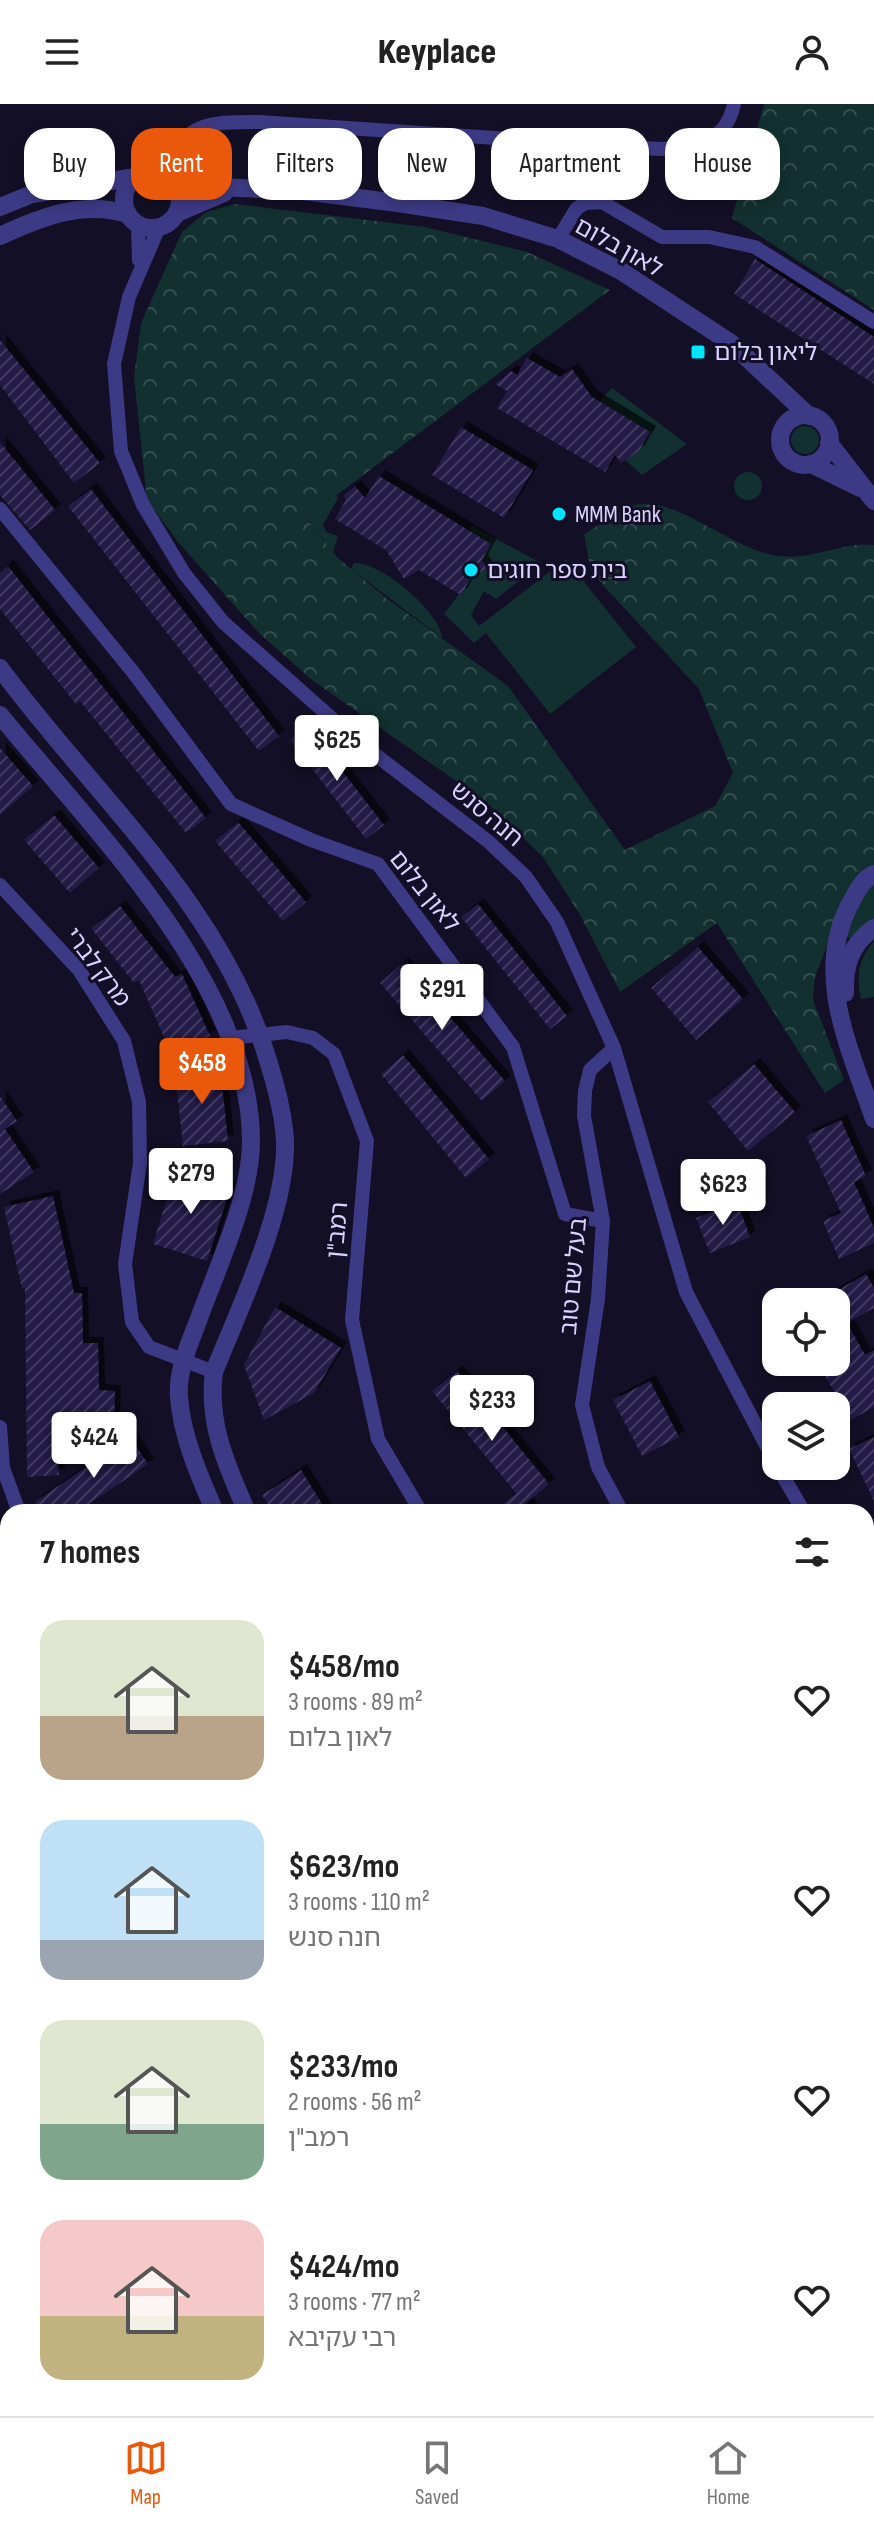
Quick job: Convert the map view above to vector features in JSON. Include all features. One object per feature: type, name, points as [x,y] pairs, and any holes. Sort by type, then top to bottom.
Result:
[{"type":"street","points":[[201,128],[211,122],[259,122],[659,149],[694,147],[716,137],[726,129],[734,104]]},
{"type":"street","points":[[0,207],[32,194],[131,178]]},
{"type":"street","points":[[131,185],[124,197],[133,219]]},
{"type":"street","name":"לאון בלום","points":[[177,213],[234,190],[303,191],[483,216],[558,239],[621,271],[731,343],[809,416]]},
{"type":"street","points":[[0,236],[40,217],[77,209],[108,208],[159,227],[177,213],[180,200]]},
{"type":"street","points":[[558,239],[577,208],[586,203],[602,202],[662,237],[709,237],[755,247],[874,322]]},
{"type":"street","name":"חנה סנש","points":[[133,219],[139,268]]},
{"type":"street","name":"חנה סנש","points":[[159,227],[139,268],[114,364],[121,451],[143,505],[184,573],[223,622],[355,739],[489,842],[526,877],[557,922],[614,1048],[686,1292],[762,1438]]},
{"type":"street","name":"לאון בלום","points":[[766,377],[784,426]]},
{"type":"street","points":[[809,416],[825,426],[829,443],[872,498],[811,464],[795,463],[784,454],[780,441],[784,426],[795,417],[809,416]]},
{"type":"street","points":[[811,464],[823,457],[829,443]]},
{"type":"street","name":"לאון בלום","points":[[0,509],[133,672],[231,804],[311,840],[378,864],[513,1047],[565,1214],[603,1221]]},
{"type":"street","points":[[0,668],[179,887],[222,950],[260,1032],[279,1100],[286,1144],[272,1217],[214,1372],[211,1398],[214,1421],[244,1504]]},
{"type":"street","points":[[0,715],[180,940],[197,964],[230,1038],[247,1104],[251,1142],[234,1220],[183,1362],[179,1394],[183,1424],[212,1504]]},
{"type":"street","points":[[874,874],[853,898],[833,954],[837,1000],[874,1119]]},
{"type":"street","name":"מרק לברי","points":[[0,885],[79,970],[124,1041],[139,1102],[140,1163],[125,1264],[132,1322],[149,1347],[214,1372]]},
{"type":"street","points":[[848,1040],[846,964],[860,939],[874,928]]},
{"type":"street","name":"רמב\"ן","points":[[230,1038],[260,1032],[287,1032],[313,1038],[334,1054],[367,1141],[352,1320],[378,1439],[416,1504]]},
{"type":"street","name":"בעל שם טוב","points":[[614,1048],[590,1070],[585,1091],[584,1116],[603,1221],[598,1299],[582,1405],[598,1467],[618,1504]]},
{"type":"street","points":[[0,1427],[3,1468],[16,1504]]},
{"type":"street","name":"חנה סנש","points":[[785,1480],[799,1504]]},
{"type":"green space","points":[[764,104],[874,104],[874,310],[732,218],[737,200],[780,200],[780,128],[757,128]]},
{"type":"green space","points":[[235,204],[425,227],[527,252],[610,290],[306,518],[338,558],[386,598],[508,686],[625,850],[715,806],[733,773],[699,689],[591,572],[584,534],[632,506],[648,504],[684,514],[741,544],[778,556],[803,556],[850,546],[874,545],[874,867],[835,925],[815,977],[813,1000],[844,1080],[825,1093],[717,923],[620,992],[579,913],[543,857],[486,802],[312,680],[259,633],[178,542],[147,500],[134,377],[141,323],[182,232],[206,212]]},
{"type":"green space","points":[[612,388],[687,444],[642,475],[625,460],[639,451],[650,432],[599,401]]},
{"type":"green space","points":[[805,426],[815,430],[819,440],[815,450],[805,454],[795,450],[791,440],[795,430]]},
{"type":"green space","points":[[748,472],[758,476],[762,486],[758,496],[748,500],[738,496],[734,486],[738,476]]},
{"type":"green space","points":[[336,495],[338,498],[323,525],[326,532],[338,536],[333,552],[306,517]]},
{"type":"green space","points":[[472,526],[541,563],[496,599],[484,591],[471,615],[479,626],[566,559],[636,647],[550,714],[486,633],[474,643],[444,614],[474,574],[487,568],[482,560],[491,544],[469,530]]},
{"type":"green space","points":[[354,563],[378,570],[407,590],[431,615],[442,638],[351,569]]},
{"type":"green space","points":[[874,882],[874,921],[852,941],[845,935],[852,914]]},
{"type":"green space","points":[[874,941],[874,997],[861,999],[860,968]]},
{"type":"building","points":[[755,259],[874,337],[874,384],[734,294]]},
{"type":"building","points":[[0,340],[100,463],[74,483],[0,385]]},
{"type":"building","points":[[527,358],[560,377],[572,369],[592,397],[650,432],[639,451],[621,463],[615,455],[605,472],[497,408],[507,391],[495,384],[511,371],[517,375]]},
{"type":"building","points":[[461,427],[533,470],[504,518],[432,475]]},
{"type":"building","points":[[0,442],[55,510],[30,530],[0,495]]},
{"type":"building","points":[[379,476],[491,544],[482,560],[487,568],[470,579],[461,595],[419,570],[404,579],[386,550],[335,519],[346,500],[343,496],[355,486],[365,498]]},
{"type":"building","points":[[91,489],[279,736],[259,751],[68,506]]},
{"type":"building","points":[[8,566],[206,818],[186,833],[80,701],[76,704],[0,609],[0,573]]},
{"type":"building","points":[[308,727],[384,825],[366,839],[290,740]]},
{"type":"building","points":[[0,748],[33,786],[0,815]]},
{"type":"building","points":[[54,815],[99,868],[70,893],[24,840]]},
{"type":"building","points":[[238,822],[306,902],[283,921],[215,841]]},
{"type":"building","points":[[478,904],[567,1016],[550,1029],[461,917]]},
{"type":"building","points":[[120,906],[175,977],[182,974],[210,1036],[171,1053],[139,980],[134,983],[91,928]]},
{"type":"building","points":[[698,947],[743,999],[696,1040],[651,988]]},
{"type":"building","points":[[403,963],[505,1081],[482,1101],[380,983]]},
{"type":"building","points":[[403,1055],[489,1159],[466,1178],[381,1074]]},
{"type":"building","points":[[754,1064],[795,1112],[748,1151],[708,1102]]},
{"type":"building","points":[[220,1066],[228,1141],[183,1146],[175,1071]]},
{"type":"building","points":[[0,1096],[17,1121],[5,1129],[34,1172],[0,1194]]},
{"type":"building","points":[[841,1120],[866,1176],[854,1182],[874,1228],[874,1243],[839,1259],[823,1221],[841,1213],[806,1136]]},
{"type":"building","points":[[175,1172],[230,1189],[207,1261],[153,1244]]},
{"type":"building","points":[[53,1196],[74,1293],[82,1293],[83,1343],[98,1343],[99,1390],[115,1391],[114,1422],[56,1421],[59,1475],[27,1477],[25,1288],[22,1289],[4,1207]]},
{"type":"building","points":[[737,1202],[750,1237],[710,1253],[696,1218]]},
{"type":"building","points":[[866,1274],[874,1288],[874,1308],[850,1321],[850,1288],[842,1288]]},
{"type":"building","points":[[275,1307],[341,1348],[314,1393],[264,1420],[244,1365]]},
{"type":"building","points":[[850,1328],[865,1355],[874,1350],[874,1407],[851,1420],[850,1392],[835,1392],[825,1376],[850,1376]]},
{"type":"building","points":[[457,1371],[549,1484],[527,1504],[503,1504],[516,1493],[432,1391]]},
{"type":"building","points":[[650,1381],[679,1437],[642,1456],[613,1400]]},
{"type":"building","points":[[130,1437],[148,1464],[89,1504],[35,1502]]},
{"type":"building","points":[[874,1437],[874,1501],[850,1451]]},
{"type":"building","points":[[301,1470],[322,1504],[268,1504],[262,1495]]},
{"type":"place","name":"ליאון בלום","points":[[698,352]]},
{"type":"place","name":"MMM Bank","points":[[559,514]]},
{"type":"place","name":"בית ספר חוגים","points":[[471,570]]}]
